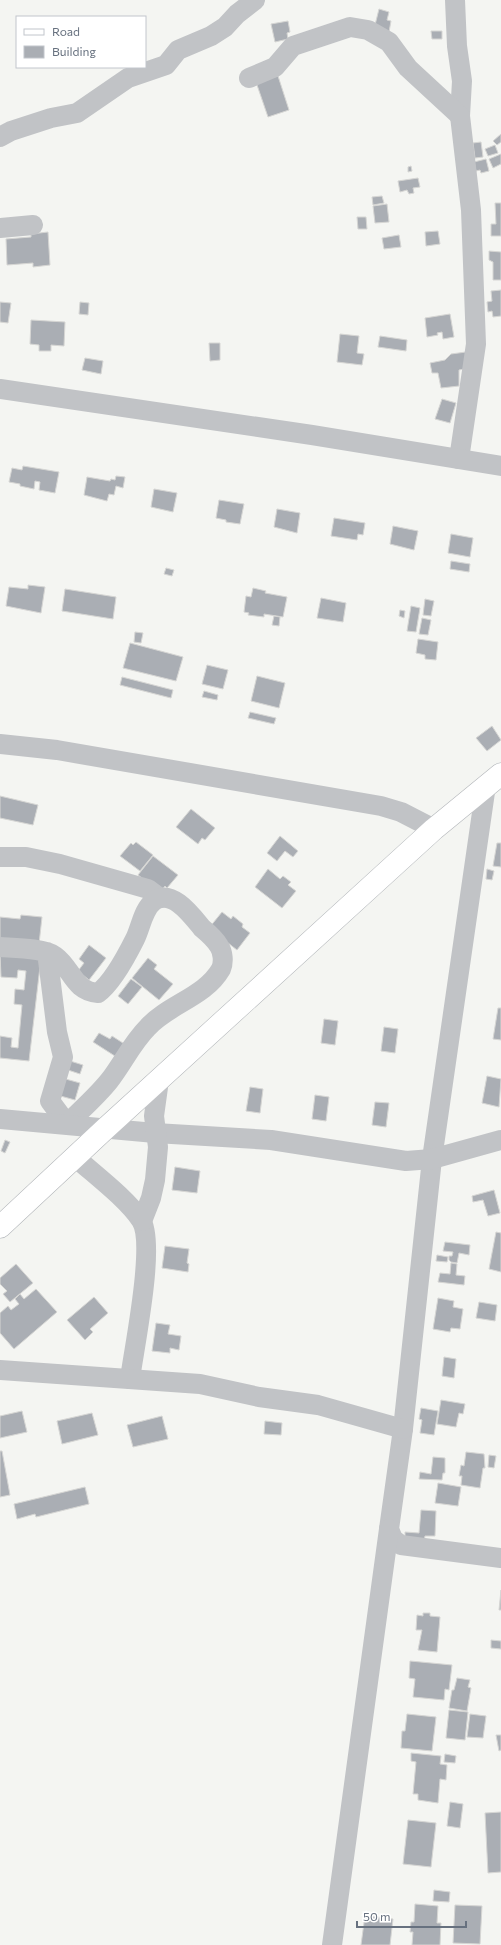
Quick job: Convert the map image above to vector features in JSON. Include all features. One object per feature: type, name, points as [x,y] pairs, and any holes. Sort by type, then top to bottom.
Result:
[{"type":"main road","points":[[0,1227],[106,1128],[434,829],[493,780]]},
{"type":"street","points":[[0,137],[11,131],[51,118],[77,113],[128,78],[166,65],[178,50],[225,28],[237,14],[255,0]]},
{"type":"street","points":[[455,0],[457,46],[462,82],[460,116],[471,210],[476,344],[459,458]]},
{"type":"street","points":[[249,78],[275,66],[293,46],[350,27],[368,30],[389,42],[408,68],[460,116]]},
{"type":"street","points":[[0,228],[33,226]]},
{"type":"street","points":[[0,389],[459,458],[501,466]]},
{"type":"street","points":[[0,744],[57,750],[382,806],[401,812],[434,829]]},
{"type":"street","points":[[332,1945],[403,1429],[432,1159],[493,780]]},
{"type":"street","points":[[0,857],[26,857],[60,864],[148,889],[160,898],[177,902],[186,910],[219,946],[223,956],[222,967],[215,976],[194,995],[175,1006],[148,1026],[129,1048],[109,1081],[67,1124]]},
{"type":"street","points":[[0,947],[46,952],[56,956],[80,986],[89,992],[98,993],[106,988],[135,940],[148,908],[160,898]]},
{"type":"street","points":[[46,952],[57,1032],[63,1057],[50,1101],[67,1124]]},
{"type":"street","points":[[142,1221],[151,1198],[155,1180],[158,1147],[154,1116],[159,1080]]},
{"type":"street","points":[[0,1119],[155,1133],[271,1140],[406,1161],[432,1159],[501,1140]]},
{"type":"street","points":[[75,1157],[130,1207],[142,1221],[146,1238],[146,1258],[130,1378]]},
{"type":"street","points":[[0,1370],[200,1384],[259,1397],[318,1405],[403,1429]]},
{"type":"street","points":[[389,1529],[392,1539],[401,1545],[501,1558]]},
{"type":"building","points":[[379,9],[389,12],[387,20],[391,21],[389,32],[374,29]]},
{"type":"building","points":[[288,21],[290,32],[287,33],[288,39],[275,42],[271,24]]},
{"type":"building","points":[[431,31],[442,31],[442,39],[432,39]]},
{"type":"building","points":[[278,76],[289,110],[268,117],[256,82]]},
{"type":"building","points":[[501,134],[501,142],[497,145],[493,141]]},
{"type":"building","points":[[481,142],[483,157],[475,158],[473,143]]},
{"type":"building","points":[[495,145],[498,153],[488,156],[485,149]]},
{"type":"building","points":[[501,154],[501,164],[493,168],[489,159]]},
{"type":"building","points":[[486,159],[489,171],[481,173],[480,170],[476,171],[474,162]]},
{"type":"building","points":[[411,166],[412,171],[408,172],[408,167]]},
{"type":"building","points":[[418,178],[420,187],[413,188],[414,193],[409,194],[407,190],[400,192],[398,181]]},
{"type":"building","points":[[382,196],[384,203],[373,205],[372,197]]},
{"type":"building","points":[[495,203],[501,203],[501,236],[491,236],[491,224],[496,224]]},
{"type":"building","points":[[387,204],[389,222],[375,223],[373,206]]},
{"type":"building","points":[[357,217],[366,217],[367,229],[358,229]]},
{"type":"building","points":[[438,231],[440,244],[426,246],[425,232]]},
{"type":"building","points":[[48,232],[50,265],[33,267],[33,263],[7,265],[6,239],[31,237],[31,234]]},
{"type":"building","points":[[399,235],[401,247],[384,249],[382,238]]},
{"type":"building","points":[[489,251],[501,252],[501,280],[493,280],[493,262],[489,260]]},
{"type":"building","points":[[501,290],[501,316],[493,317],[492,311],[488,312],[487,302],[492,301],[491,291]]},
{"type":"building","points":[[0,302],[11,303],[8,323],[0,322]]},
{"type":"building","points":[[80,302],[89,303],[88,315],[79,314]]},
{"type":"building","points":[[450,314],[454,337],[443,339],[442,332],[437,333],[438,335],[427,337],[425,318]]},
{"type":"building","points":[[31,320],[65,322],[64,346],[51,345],[51,351],[39,351],[39,345],[30,344]]},
{"type":"building","points":[[340,334],[359,336],[357,353],[364,354],[362,365],[337,362]]},
{"type":"building","points":[[380,336],[407,340],[406,351],[378,347]]},
{"type":"building","points":[[209,343],[220,343],[220,360],[210,361]]},
{"type":"building","points":[[466,352],[464,369],[459,370],[459,386],[441,388],[438,373],[432,373],[430,363],[445,360],[451,354]]},
{"type":"building","points":[[85,358],[103,361],[101,374],[82,370]]},
{"type":"building","points":[[442,399],[456,403],[450,423],[435,419]]},
{"type":"building","points":[[23,466],[59,472],[55,493],[39,490],[40,482],[35,481],[34,489],[9,482],[12,468],[22,470]]},
{"type":"building","points":[[116,476],[125,477],[123,488],[116,486],[114,495],[109,494],[107,501],[84,495],[87,477],[110,481],[111,479],[115,480]]},
{"type":"building","points":[[154,489],[177,493],[173,512],[151,507]]},
{"type":"building","points":[[219,500],[244,504],[240,524],[226,522],[226,520],[216,518]]},
{"type":"building","points":[[277,509],[300,513],[297,533],[274,527]]},
{"type":"building","points":[[334,518],[365,523],[363,535],[358,534],[357,540],[331,536]]},
{"type":"building","points":[[393,526],[418,531],[414,550],[390,544]]},
{"type":"building","points":[[451,534],[473,538],[470,557],[448,553]]},
{"type":"building","points":[[451,561],[470,564],[469,572],[450,569]]},
{"type":"building","points":[[166,568],[174,570],[172,576],[164,574]]},
{"type":"building","points":[[28,585],[45,587],[41,613],[6,606],[9,587],[28,589]]},
{"type":"building","points":[[253,588],[266,591],[265,593],[287,597],[283,617],[264,614],[264,617],[248,615],[249,613],[244,612],[246,596],[251,597]]},
{"type":"building","points":[[65,589],[116,597],[113,619],[62,611]]},
{"type":"building","points":[[321,598],[346,603],[343,622],[317,618]]},
{"type":"building","points":[[425,599],[434,601],[431,616],[423,615]]},
{"type":"building","points":[[411,606],[420,608],[416,632],[407,631]]},
{"type":"building","points":[[400,610],[405,611],[404,618],[399,616]]},
{"type":"building","points":[[274,616],[280,617],[279,626],[272,625]]},
{"type":"building","points":[[422,618],[431,620],[428,635],[419,634]]},
{"type":"building","points":[[135,632],[143,633],[141,643],[134,642]]},
{"type":"building","points":[[418,639],[438,642],[436,660],[425,659],[425,655],[416,653]]},
{"type":"building","points":[[130,643],[183,657],[176,681],[123,668]]},
{"type":"building","points":[[207,665],[228,670],[223,689],[202,684]]},
{"type":"building","points":[[257,676],[285,683],[279,708],[251,701]]},
{"type":"building","points":[[122,677],[173,690],[171,698],[120,685]]},
{"type":"building","points":[[204,691],[218,695],[217,700],[202,697]]},
{"type":"building","points":[[250,712],[276,718],[274,724],[248,718]]},
{"type":"building","points":[[492,726],[501,740],[487,751],[476,738]]},
{"type":"building","points":[[0,796],[38,805],[33,825],[0,818]]},
{"type":"building","points":[[191,809],[215,828],[205,840],[202,838],[198,844],[176,827]]},
{"type":"building","points":[[280,836],[298,851],[293,857],[285,851],[277,861],[267,853]]},
{"type":"building","points":[[136,842],[153,855],[140,871],[120,856],[131,843],[133,845]]},
{"type":"building","points":[[497,843],[501,843],[501,867],[493,866]]},
{"type":"building","points":[[153,856],[178,875],[167,888],[165,886],[160,892],[138,875]]},
{"type":"building","points":[[268,869],[280,879],[283,876],[291,882],[288,885],[296,891],[282,908],[255,887]]},
{"type":"building","points":[[487,869],[494,871],[492,880],[486,879]]},
{"type":"building","points":[[222,912],[231,919],[233,916],[243,924],[242,927],[250,933],[237,950],[209,928]]},
{"type":"building","points":[[21,915],[42,917],[39,944],[0,939],[0,917],[20,919]]},
{"type":"building","points":[[89,945],[106,958],[89,980],[78,971],[84,963],[79,959]]},
{"type":"building","points":[[0,954],[41,958],[29,1061],[0,1058],[0,1036],[12,1038],[11,1047],[18,1048],[22,1005],[14,1004],[15,989],[24,990],[26,971],[18,970],[17,978],[1,977]]},
{"type":"building","points":[[148,958],[157,965],[154,969],[173,984],[159,1000],[132,978]]},
{"type":"building","points":[[131,979],[142,987],[128,1004],[118,996]]},
{"type":"building","points":[[498,1008],[501,1008],[501,1040],[493,1039]]},
{"type":"building","points":[[324,1019],[338,1021],[335,1045],[321,1043]]},
{"type":"building","points":[[384,1027],[398,1029],[395,1053],[381,1051]]},
{"type":"building","points":[[99,1033],[110,1039],[112,1036],[126,1045],[118,1058],[93,1042]]},
{"type":"building","points":[[67,1060],[83,1065],[80,1074],[65,1069]]},
{"type":"building","points":[[487,1076],[501,1079],[499,1107],[482,1103]]},
{"type":"building","points":[[62,1078],[80,1083],[75,1100],[57,1095]]},
{"type":"building","points":[[250,1087],[263,1089],[260,1113],[246,1111]]},
{"type":"building","points":[[315,1095],[329,1097],[326,1121],[312,1119]]},
{"type":"building","points":[[375,1102],[389,1103],[386,1127],[372,1125]]},
{"type":"building","points":[[5,1140],[10,1142],[5,1153],[1,1151]]},
{"type":"building","points":[[175,1167],[200,1171],[197,1193],[172,1190]]},
{"type":"building","points":[[494,1190],[500,1213],[488,1216],[483,1200],[473,1202],[472,1196]]},
{"type":"building","points":[[496,1232],[501,1233],[501,1272],[489,1269]]},
{"type":"building","points":[[445,1242],[470,1245],[469,1255],[459,1253],[457,1263],[451,1262],[449,1260],[449,1256],[452,1256],[453,1252],[443,1251]]},
{"type":"building","points":[[165,1246],[189,1249],[187,1263],[189,1264],[188,1272],[162,1268]]},
{"type":"building","points":[[437,1255],[448,1257],[447,1262],[436,1261]]},
{"type":"building","points":[[451,1263],[457,1264],[456,1275],[465,1276],[464,1285],[438,1282],[440,1273],[450,1274]]},
{"type":"building","points":[[16,1264],[33,1283],[10,1302],[3,1294],[7,1291],[0,1284],[0,1278]]},
{"type":"building","points":[[36,1289],[57,1312],[14,1349],[0,1333],[0,1313],[8,1306],[11,1310],[19,1304],[15,1299],[20,1294],[24,1299]]},
{"type":"building","points":[[94,1297],[108,1313],[90,1329],[93,1332],[85,1340],[67,1320]]},
{"type":"building","points":[[438,1298],[454,1301],[453,1307],[463,1309],[460,1329],[451,1328],[450,1332],[433,1329]]},
{"type":"building","points":[[479,1302],[497,1305],[495,1321],[476,1318]]},
{"type":"building","points":[[156,1323],[170,1325],[168,1334],[181,1336],[179,1350],[170,1348],[170,1353],[152,1351]]},
{"type":"building","points":[[444,1357],[456,1359],[454,1378],[442,1376]]},
{"type":"building","points":[[441,1400],[465,1404],[463,1414],[459,1413],[456,1427],[437,1424]]},
{"type":"building","points":[[421,1408],[438,1411],[434,1435],[420,1433],[422,1420],[419,1419]]},
{"type":"building","points":[[22,1411],[27,1432],[0,1438],[0,1416]]},
{"type":"building","points":[[92,1413],[98,1435],[62,1444],[57,1421]]},
{"type":"building","points":[[162,1416],[168,1439],[133,1447],[127,1425]]},
{"type":"building","points":[[265,1421],[282,1423],[281,1435],[264,1434]]},
{"type":"building","points":[[0,1451],[2,1451],[10,1495],[0,1497]]},
{"type":"building","points":[[466,1452],[484,1454],[485,1468],[483,1468],[480,1488],[461,1485],[462,1476],[459,1476],[461,1465],[464,1466]]},
{"type":"building","points":[[489,1455],[496,1456],[494,1468],[488,1467]]},
{"type":"building","points":[[433,1457],[445,1458],[445,1473],[443,1473],[442,1480],[419,1479],[420,1472],[431,1474]]},
{"type":"building","points":[[438,1483],[461,1487],[458,1506],[435,1503]]},
{"type":"building","points":[[85,1487],[89,1504],[36,1517],[35,1514],[17,1519],[14,1504]]},
{"type":"building","points":[[421,1510],[436,1511],[435,1536],[425,1536],[424,1541],[405,1540],[405,1532],[419,1533]]},
{"type":"building","points":[[501,1590],[501,1610],[499,1610]]},
{"type":"building","points":[[423,1613],[430,1613],[430,1616],[440,1617],[437,1652],[418,1650],[422,1630],[416,1630],[417,1615],[423,1616]]},
{"type":"building","points":[[491,1640],[501,1641],[501,1649],[491,1648]]},
{"type":"building","points":[[410,1661],[452,1665],[449,1690],[445,1689],[444,1700],[413,1697],[415,1679],[409,1678]]},
{"type":"building","points":[[457,1678],[470,1680],[468,1687],[471,1688],[467,1711],[449,1708],[452,1690],[454,1690]]},
{"type":"building","points":[[449,1710],[468,1712],[465,1740],[446,1738]]},
{"type":"building","points":[[407,1714],[436,1717],[432,1751],[401,1748],[402,1731],[405,1731]]},
{"type":"building","points":[[470,1714],[486,1716],[483,1738],[467,1737]]},
{"type":"building","points":[[496,1735],[501,1735],[501,1750],[499,1751]]},
{"type":"building","points":[[411,1753],[441,1756],[440,1764],[447,1765],[446,1780],[440,1779],[438,1803],[418,1800],[418,1794],[413,1794],[416,1762],[411,1761]]},
{"type":"building","points":[[445,1754],[456,1756],[455,1763],[444,1762]]},
{"type":"building","points":[[450,1802],[463,1804],[460,1828],[447,1826]]},
{"type":"building","points":[[501,1812],[501,1872],[488,1873],[485,1813]]},
{"type":"building","points":[[408,1820],[436,1823],[431,1867],[403,1864]]},
{"type":"building","points":[[434,1890],[450,1892],[449,1902],[433,1901]]},
{"type":"building","points":[[415,1904],[438,1906],[437,1923],[441,1923],[440,1945],[412,1945],[413,1932],[410,1932],[411,1922],[414,1922]]},
{"type":"building","points":[[455,1905],[482,1906],[480,1944],[453,1943]]},
{"type":"building","points":[[365,1915],[393,1919],[390,1945],[361,1945]]}]
